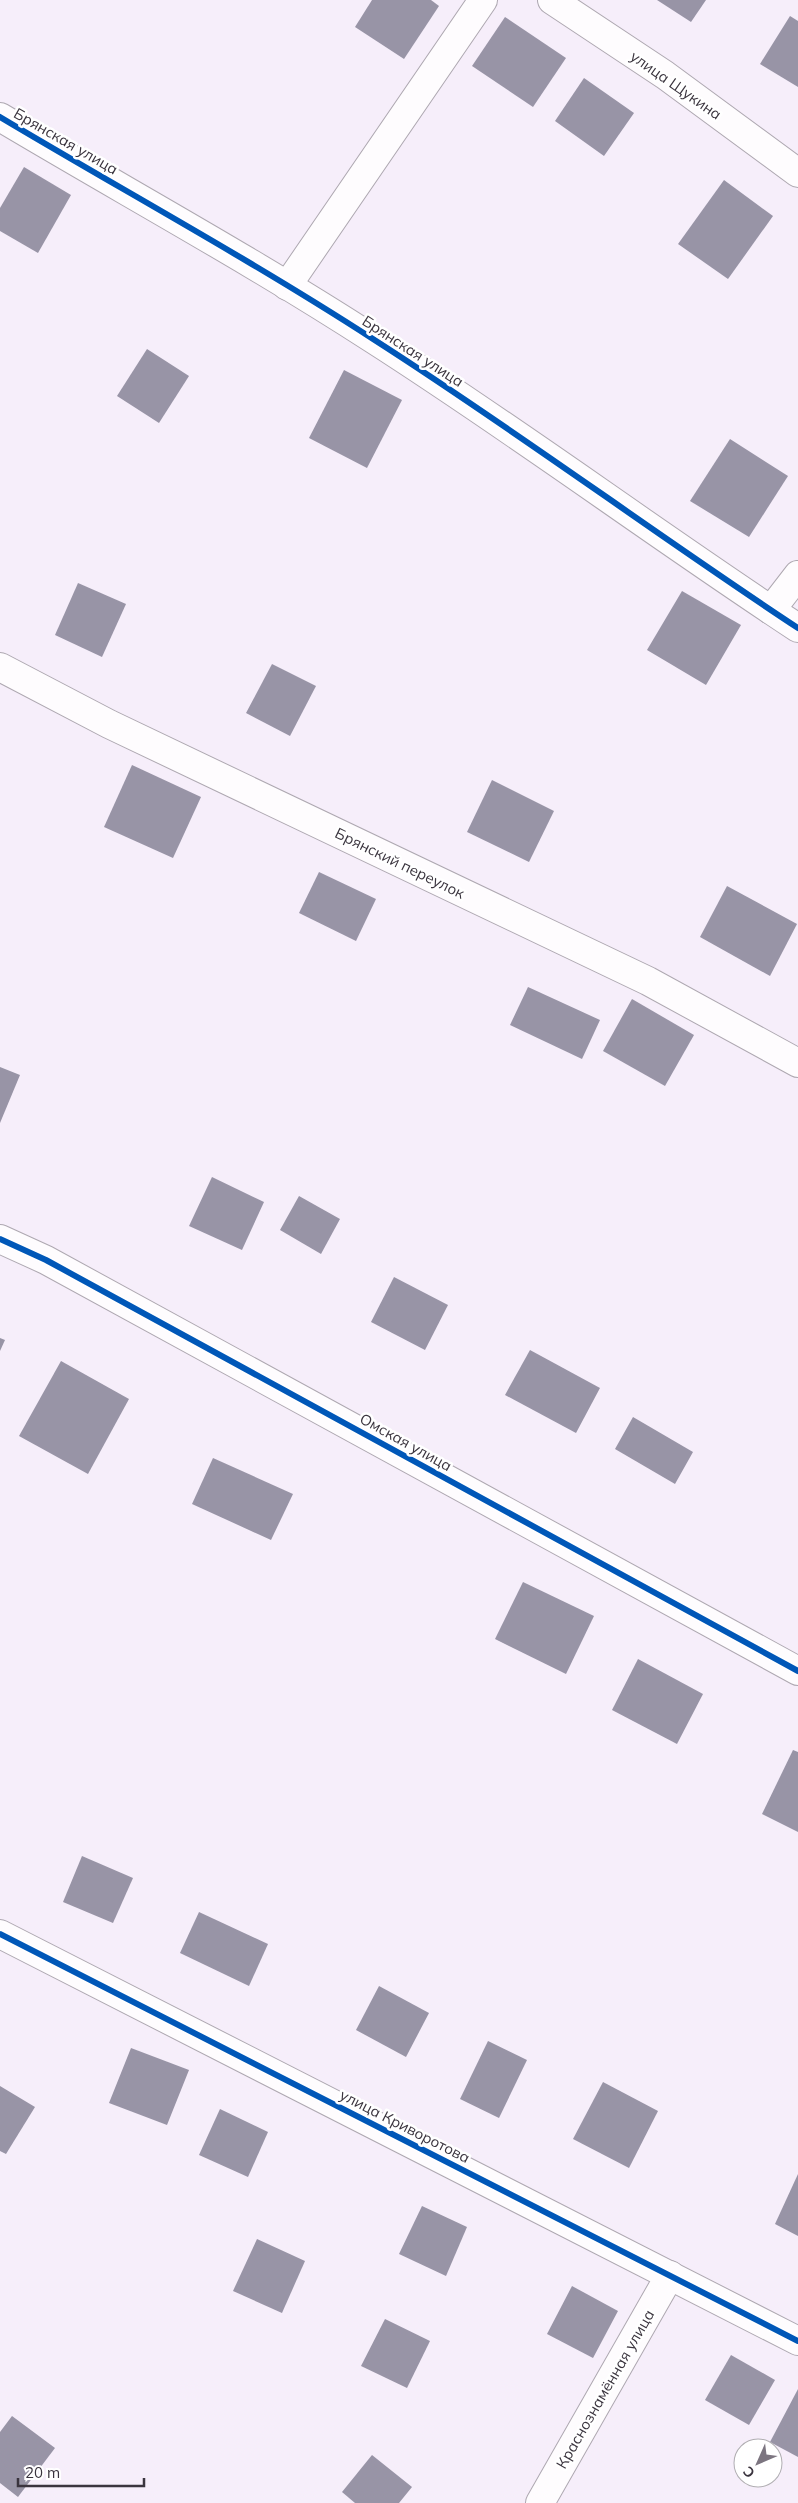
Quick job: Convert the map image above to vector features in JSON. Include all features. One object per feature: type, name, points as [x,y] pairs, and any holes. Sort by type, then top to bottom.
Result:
[{"type":"street","points":[[287,286],[484,0]]},
{"type":"street","name":"улица Щукина","points":[[552,0],[665,75],[798,173]]},
{"type":"street","name":"Брянская улица","points":[[0,117],[373,338],[571,471],[798,628]]},
{"type":"street","points":[[771,610],[798,575]]},
{"type":"street","name":"Брянский переулок","points":[[0,667],[109,724],[648,981],[798,1063]]},
{"type":"street","name":"Омская улица","points":[[0,1239],[46,1260],[798,1671]]},
{"type":"street","name":"улица Криворотова","points":[[0,1934],[798,2340]]},
{"type":"street","name":"Краснознамённая улица","points":[[540,2503],[670,2275]]},
{"type":"building","points":[[372,0],[431,0],[439,6],[404,59],[355,27]]},
{"type":"building","points":[[657,0],[706,0],[691,22]]},
{"type":"building","points":[[790,16],[798,21],[798,87],[760,64]]},
{"type":"building","points":[[505,17],[566,58],[533,107],[472,66]]},
{"type":"building","points":[[584,78],[634,113],[604,156],[555,121]]},
{"type":"building","points":[[24,167],[71,195],[38,253],[0,231],[0,208]]},
{"type":"building","points":[[724,180],[773,216],[728,279],[678,244]]},
{"type":"building","points":[[147,349],[189,376],[159,423],[117,396]]},
{"type":"building","points":[[344,370],[402,400],[367,468],[309,438]]},
{"type":"building","points":[[730,439],[788,476],[749,537],[690,501]]},
{"type":"building","points":[[78,583],[126,604],[102,657],[55,635]]},
{"type":"building","points":[[682,591],[741,625],[706,685],[647,650]]},
{"type":"building","points":[[272,664],[316,686],[290,736],[246,713]]},
{"type":"building","points":[[132,765],[201,797],[173,858],[104,827]]},
{"type":"building","points":[[492,780],[554,811],[529,862],[467,832]]},
{"type":"building","points":[[319,872],[376,899],[356,941],[299,913]]},
{"type":"building","points":[[727,886],[797,924],[770,976],[700,937]]},
{"type":"building","points":[[528,987],[600,1020],[582,1059],[510,1025]]},
{"type":"building","points":[[632,999],[694,1035],[665,1086],[603,1051]]},
{"type":"building","points":[[0,1067],[20,1075],[0,1123]]},
{"type":"building","points":[[212,1177],[264,1202],[242,1250],[189,1226]]},
{"type":"building","points":[[299,1196],[340,1219],[321,1254],[280,1230]]},
{"type":"building","points":[[394,1277],[448,1305],[425,1350],[371,1322]]},
{"type":"building","points":[[0,1338],[5,1340],[0,1351]]},
{"type":"building","points":[[530,1350],[600,1388],[576,1433],[505,1395]]},
{"type":"building","points":[[61,1361],[129,1399],[88,1474],[19,1436]]},
{"type":"building","points":[[633,1417],[693,1452],[675,1484],[615,1449]]},
{"type":"building","points":[[213,1458],[293,1494],[271,1540],[192,1504]]},
{"type":"building","points":[[523,1582],[594,1616],[566,1674],[495,1639]]},
{"type":"building","points":[[638,1659],[703,1694],[677,1744],[612,1710]]},
{"type":"building","points":[[793,1750],[798,1752],[798,1832],[762,1814]]},
{"type":"building","points":[[82,1856],[133,1878],[113,1923],[63,1902]]},
{"type":"building","points":[[199,1912],[268,1944],[249,1986],[180,1953]]},
{"type":"building","points":[[379,1986],[429,2013],[406,2057],[356,2030]]},
{"type":"building","points":[[488,2041],[527,2060],[499,2118],[460,2099]]},
{"type":"building","points":[[131,2048],[189,2070],[167,2125],[109,2103]]},
{"type":"building","points":[[603,2082],[658,2111],[629,2168],[573,2139]]},
{"type":"building","points":[[0,2086],[35,2107],[6,2154],[0,2151]]},
{"type":"building","points":[[220,2109],[268,2132],[248,2177],[199,2155]]},
{"type":"building","points":[[798,2174],[798,2236],[775,2224]]},
{"type":"building","points":[[422,2206],[467,2227],[446,2276],[399,2254]]},
{"type":"building","points":[[257,2239],[305,2261],[282,2313],[233,2291]]},
{"type":"building","points":[[572,2286],[618,2311],[593,2358],[547,2334]]},
{"type":"building","points":[[385,2319],[430,2341],[407,2388],[361,2366]]},
{"type":"building","points":[[731,2355],[775,2380],[749,2425],[705,2400]]},
{"type":"building","points":[[798,2389],[798,2457],[783,2449],[783,2438],[772,2438]]},
{"type":"building","points":[[12,2416],[55,2448],[18,2497],[0,2483],[0,2432]]},
{"type":"building","points":[[372,2455],[412,2487],[399,2503],[355,2503],[342,2492]]},
{"type":"cycle path","points":[[0,117],[234,254],[373,339],[798,628]]},
{"type":"cycle path","points":[[0,1239],[46,1260],[798,1671]]},
{"type":"cycle path","points":[[0,1934],[798,2341]]}]
